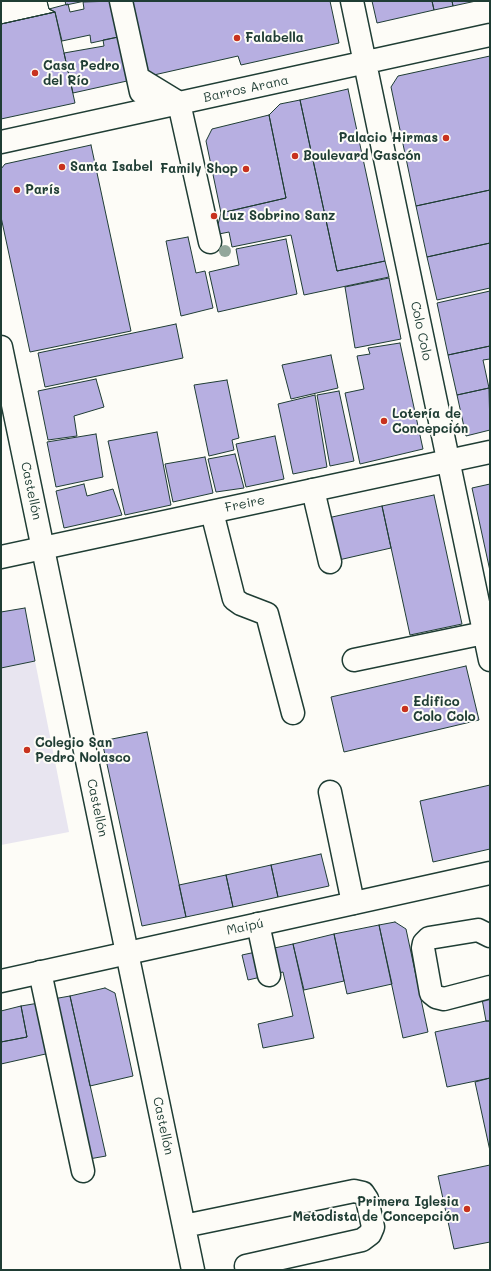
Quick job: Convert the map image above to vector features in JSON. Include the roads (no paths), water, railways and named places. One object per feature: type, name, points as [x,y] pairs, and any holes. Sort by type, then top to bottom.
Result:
[{"type":"street","points":[[121,1],[146,110]]},
{"type":"street","name":"Colo Colo","points":[[352,1],[490,660]]},
{"type":"street","name":"Barros Arana","points":[[1,142],[490,35]]},
{"type":"street","points":[[138,78],[180,103],[210,242]]},
{"type":"street","name":"Castellón","points":[[1,347],[193,1270]]},
{"type":"street","name":"Freire","points":[[1,556],[490,452]]},
{"type":"street","points":[[313,490],[330,562]]},
{"type":"street","points":[[212,512],[234,598],[241,604],[267,614],[293,713]]},
{"type":"street","points":[[354,660],[484,633]]},
{"type":"street","points":[[330,792],[353,903]]},
{"type":"street","name":"Maipú","points":[[1,981],[490,873]]},
{"type":"street","points":[[258,924],[269,975]]},
{"type":"street","points":[[490,936],[478,930],[429,938],[424,943],[423,948],[431,993],[436,997],[444,999],[490,987]]},
{"type":"street","points":[[40,972],[83,1171]]},
{"type":"street","points":[[184,1226],[354,1191],[363,1194],[367,1199],[373,1227],[370,1234],[362,1240],[246,1266]]},
{"type":"place","name":"Falabella","points":[[237,38]]},
{"type":"place","name":"Casa Pedro del Río","points":[[35,73]]},
{"type":"place","name":"Palacio Hirmas","points":[[446,138]]},
{"type":"place","name":"Boulevard Gascón","points":[[295,156]]},
{"type":"place","name":"Santa Isabel","points":[[62,167]]},
{"type":"place","name":"Family Shop","points":[[246,169]]},
{"type":"place","name":"París","points":[[17,190]]},
{"type":"place","name":"Luz Sobrino Sanz","points":[[214,216]]},
{"type":"place","name":"Lotería de Concepción","points":[[384,421]]},
{"type":"place","name":"Edifico Colo Colo","points":[[405,709]]},
{"type":"place","name":"Colegio San Pedro Nolasco","points":[[27,750]]},
{"type":"place","name":"Primera Iglesia Metodista de Concepción","points":[[467,1209]]}]
